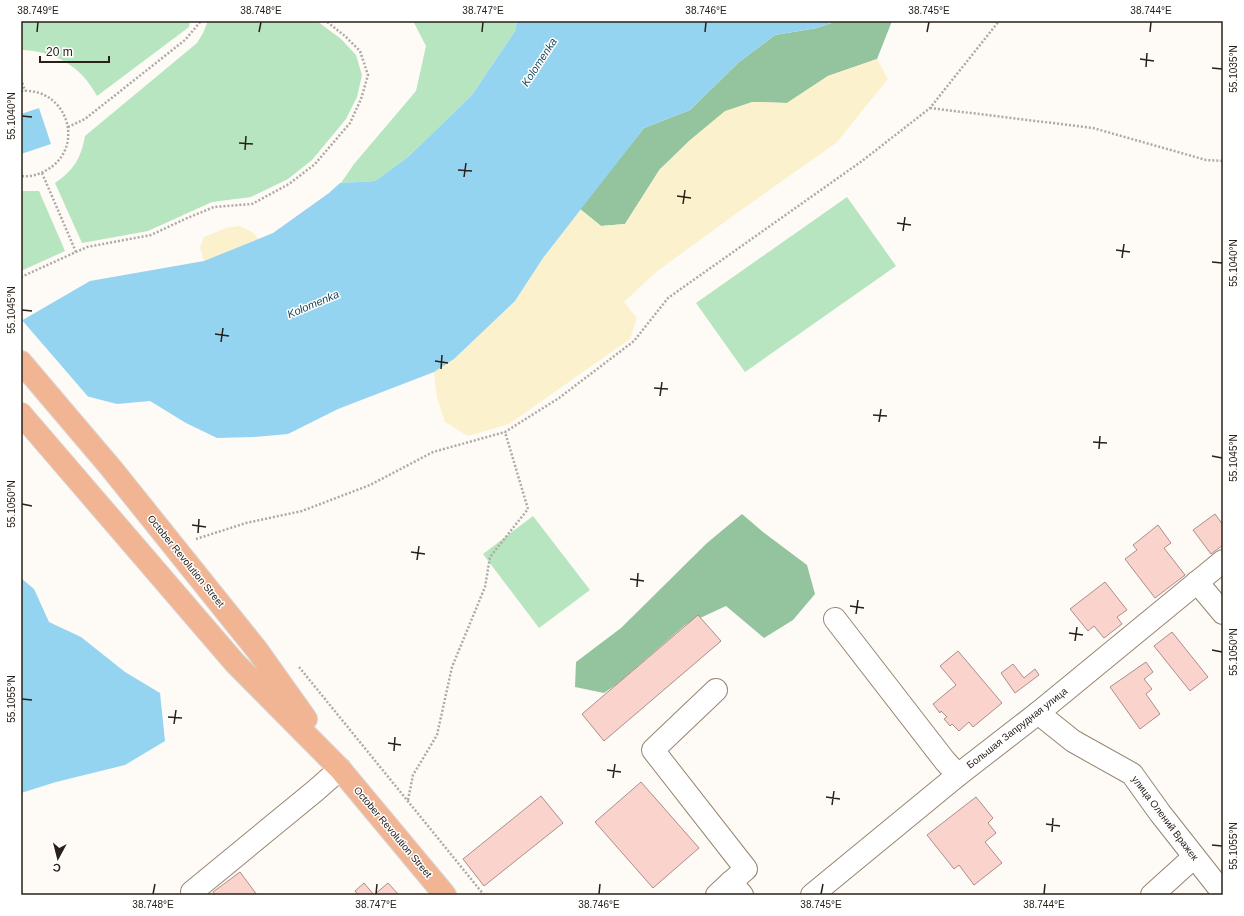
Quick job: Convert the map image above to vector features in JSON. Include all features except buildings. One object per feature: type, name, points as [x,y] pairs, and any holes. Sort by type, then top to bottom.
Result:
[{"type":"main road","name":"October Revolution Street","points":[[21,362],[111,468],[257,650],[340,769]]},
{"type":"main road","name":"October Revolution Street","points":[[21,414],[85,490],[236,663],[340,769],[445,895]]},
{"type":"street","name":"Большая Запрудная улица","points":[[812,895],[958,775],[1038,713],[1223,561]]},
{"type":"street","points":[[1196,582],[1223,612]]},
{"type":"street","points":[[835,619],[945,761],[958,775]]},
{"type":"street","points":[[716,690],[653,750],[746,869],[730,891]]},
{"type":"street","name":"улица Олений Вражек","points":[[1038,713],[1073,741],[1132,774],[1160,813],[1223,893]]},
{"type":"street","points":[[192,892],[340,769]]},
{"type":"street","points":[[1152,895],[1194,857]]},
{"type":"path","points":[[68,127],[85,119],[185,40],[201,21]]},
{"type":"path","points":[[21,277],[87,247],[151,235],[214,207],[252,204],[289,184],[315,164],[350,123],[361,98],[368,75],[360,51],[345,36],[326,21]]},
{"type":"path","points":[[200,545],[195,539],[246,523],[302,511],[370,485],[433,452],[505,432],[559,398],[634,341],[668,298],[862,161],[930,108],[999,21]]},
{"type":"path","points":[[21,79],[25,91]]},
{"type":"path","points":[[21,91],[43,94],[51,98],[63,112],[68,127],[66,147],[57,163],[42,173],[33,176],[21,176]]},
{"type":"path","points":[[930,108],[1093,128],[1206,160],[1223,161]]},
{"type":"path","points":[[42,173],[76,252]]},
{"type":"path","points":[[408,800],[413,775],[437,735],[452,668],[485,587],[490,557],[528,509],[505,432]]},
{"type":"path","points":[[299,667],[484,895]]},
{"type":"green space","points":[[21,21],[190,21],[189,27],[97,96],[91,85],[83,76],[66,62],[45,53],[21,50]]},
{"type":"green space","points":[[208,21],[317,21],[341,39],[356,55],[362,75],[357,97],[346,119],[312,160],[288,179],[251,197],[212,202],[148,231],[82,243],[55,183],[62,178],[76,163],[85,136],[197,43]]},
{"type":"green space","points":[[413,21],[517,21],[515,31],[472,95],[408,157],[375,181],[341,183],[354,164],[416,91],[426,46]]},
{"type":"green space","points":[[837,21],[892,21],[877,59],[828,76],[787,103],[752,102],[660,169],[625,224],[601,226],[580,209],[644,128],[690,110],[739,62],[775,35],[817,28]]},
{"type":"green space","points":[[21,191],[39,191],[65,251],[21,271]]},
{"type":"green space","points":[[847,197],[896,266],[745,372],[696,303]]},
{"type":"green space","points":[[742,514],[807,565],[815,594],[793,620],[764,638],[726,606],[685,625],[617,684],[604,693],[575,687],[576,662],[621,628],[707,543]]},
{"type":"green space","points":[[533,516],[590,590],[539,628],[483,554]]},
{"type":"sand","points":[[877,59],[888,79],[836,143],[656,272],[624,302],[637,318],[630,339],[509,424],[468,436],[445,422],[437,398],[434,372],[454,359],[515,301],[543,258],[580,209],[601,226],[625,224],[660,169],[690,140],[725,111],[752,102],[787,103],[828,76]]},
{"type":"sand","points":[[239,226],[254,233],[258,239],[204,261],[200,248],[204,237],[226,228]]},
{"type":"water","name":"Kolomenka","points":[[517,21],[837,21],[817,28],[775,35],[739,62],[690,110],[644,128],[543,258],[515,301],[454,359],[434,372],[338,409],[288,434],[217,438],[186,423],[150,401],[117,404],[86,396],[21,321],[90,281],[204,261],[273,233],[329,193],[340,183],[375,181],[408,157],[472,95],[515,31]]},
{"type":"water","points":[[39,108],[51,144],[21,154],[21,114]]},
{"type":"water","points":[[21,578],[34,589],[49,622],[81,637],[125,672],[160,693],[165,741],[125,765],[56,782],[21,793]]},
{"type":"pier","points":[[21,319],[91,400],[86,399],[21,443]]}]
